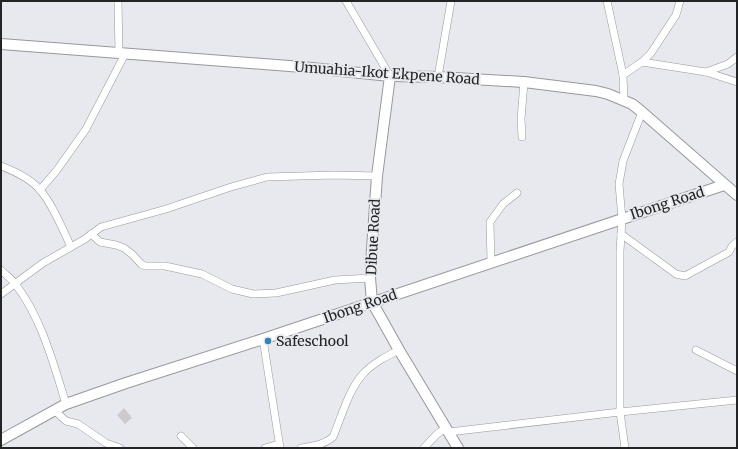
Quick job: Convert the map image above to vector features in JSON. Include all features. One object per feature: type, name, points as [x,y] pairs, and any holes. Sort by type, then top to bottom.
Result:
[{"type":"street","points":[[40,190],[57,170],[86,129],[122,54],[118,1]]},
{"type":"street","points":[[346,1],[390,76]]},
{"type":"street","points":[[438,77],[451,1]]},
{"type":"street","points":[[608,1],[623,75],[624,101]]},
{"type":"street","points":[[623,75],[642,62],[651,53],[674,18],[680,1]]},
{"type":"street","name":"Umuahia-Ikot Ekpene Road","points":[[1,44],[302,67],[390,76],[524,82],[596,91],[632,104],[737,195]]},
{"type":"street","points":[[706,72],[728,64],[737,57]]},
{"type":"street","points":[[642,62],[706,72],[737,82]]},
{"type":"street","points":[[720,67],[720,77]]},
{"type":"street","name":"Dibue Road","points":[[390,76],[377,176],[370,278],[372,302],[458,448]]},
{"type":"street","points":[[522,137],[521,119],[524,82]]},
{"type":"street","points":[[625,448],[620,412],[620,251],[622,219],[619,184],[621,168],[642,112]]},
{"type":"street","points":[[1,166],[31,182],[40,190],[48,202],[71,247]]},
{"type":"street","points":[[1,294],[43,263],[101,227],[166,209],[231,187],[267,177],[334,175],[377,176]]},
{"type":"street","name":"Ibong Road","points":[[1,440],[66,404],[724,184]]},
{"type":"street","points":[[491,262],[490,222],[503,204],[517,193]]},
{"type":"street","points":[[91,234],[100,242],[124,248],[145,266],[165,266],[202,274],[232,289],[253,294],[276,293],[335,280],[370,278]]},
{"type":"street","points":[[621,234],[676,274],[681,276],[685,276],[729,252],[732,246],[737,242]]},
{"type":"street","points":[[1,270],[22,292],[40,326],[66,404]]},
{"type":"street","points":[[263,339],[279,446],[265,448]]},
{"type":"street","points":[[301,448],[329,441],[333,437],[355,386],[363,374],[381,360],[399,350]]},
{"type":"street","points":[[696,350],[737,371]]},
{"type":"street","points":[[424,448],[437,434],[447,430],[737,400]]},
{"type":"street","points":[[54,410],[66,421],[78,424],[106,443],[120,448]]},
{"type":"street","points":[[181,436],[193,448]]},
{"type":"building","points":[[124,408],[132,418],[125,424],[117,415]]},
{"type":"place","name":"Safeschool","points":[[268,341]]}]
